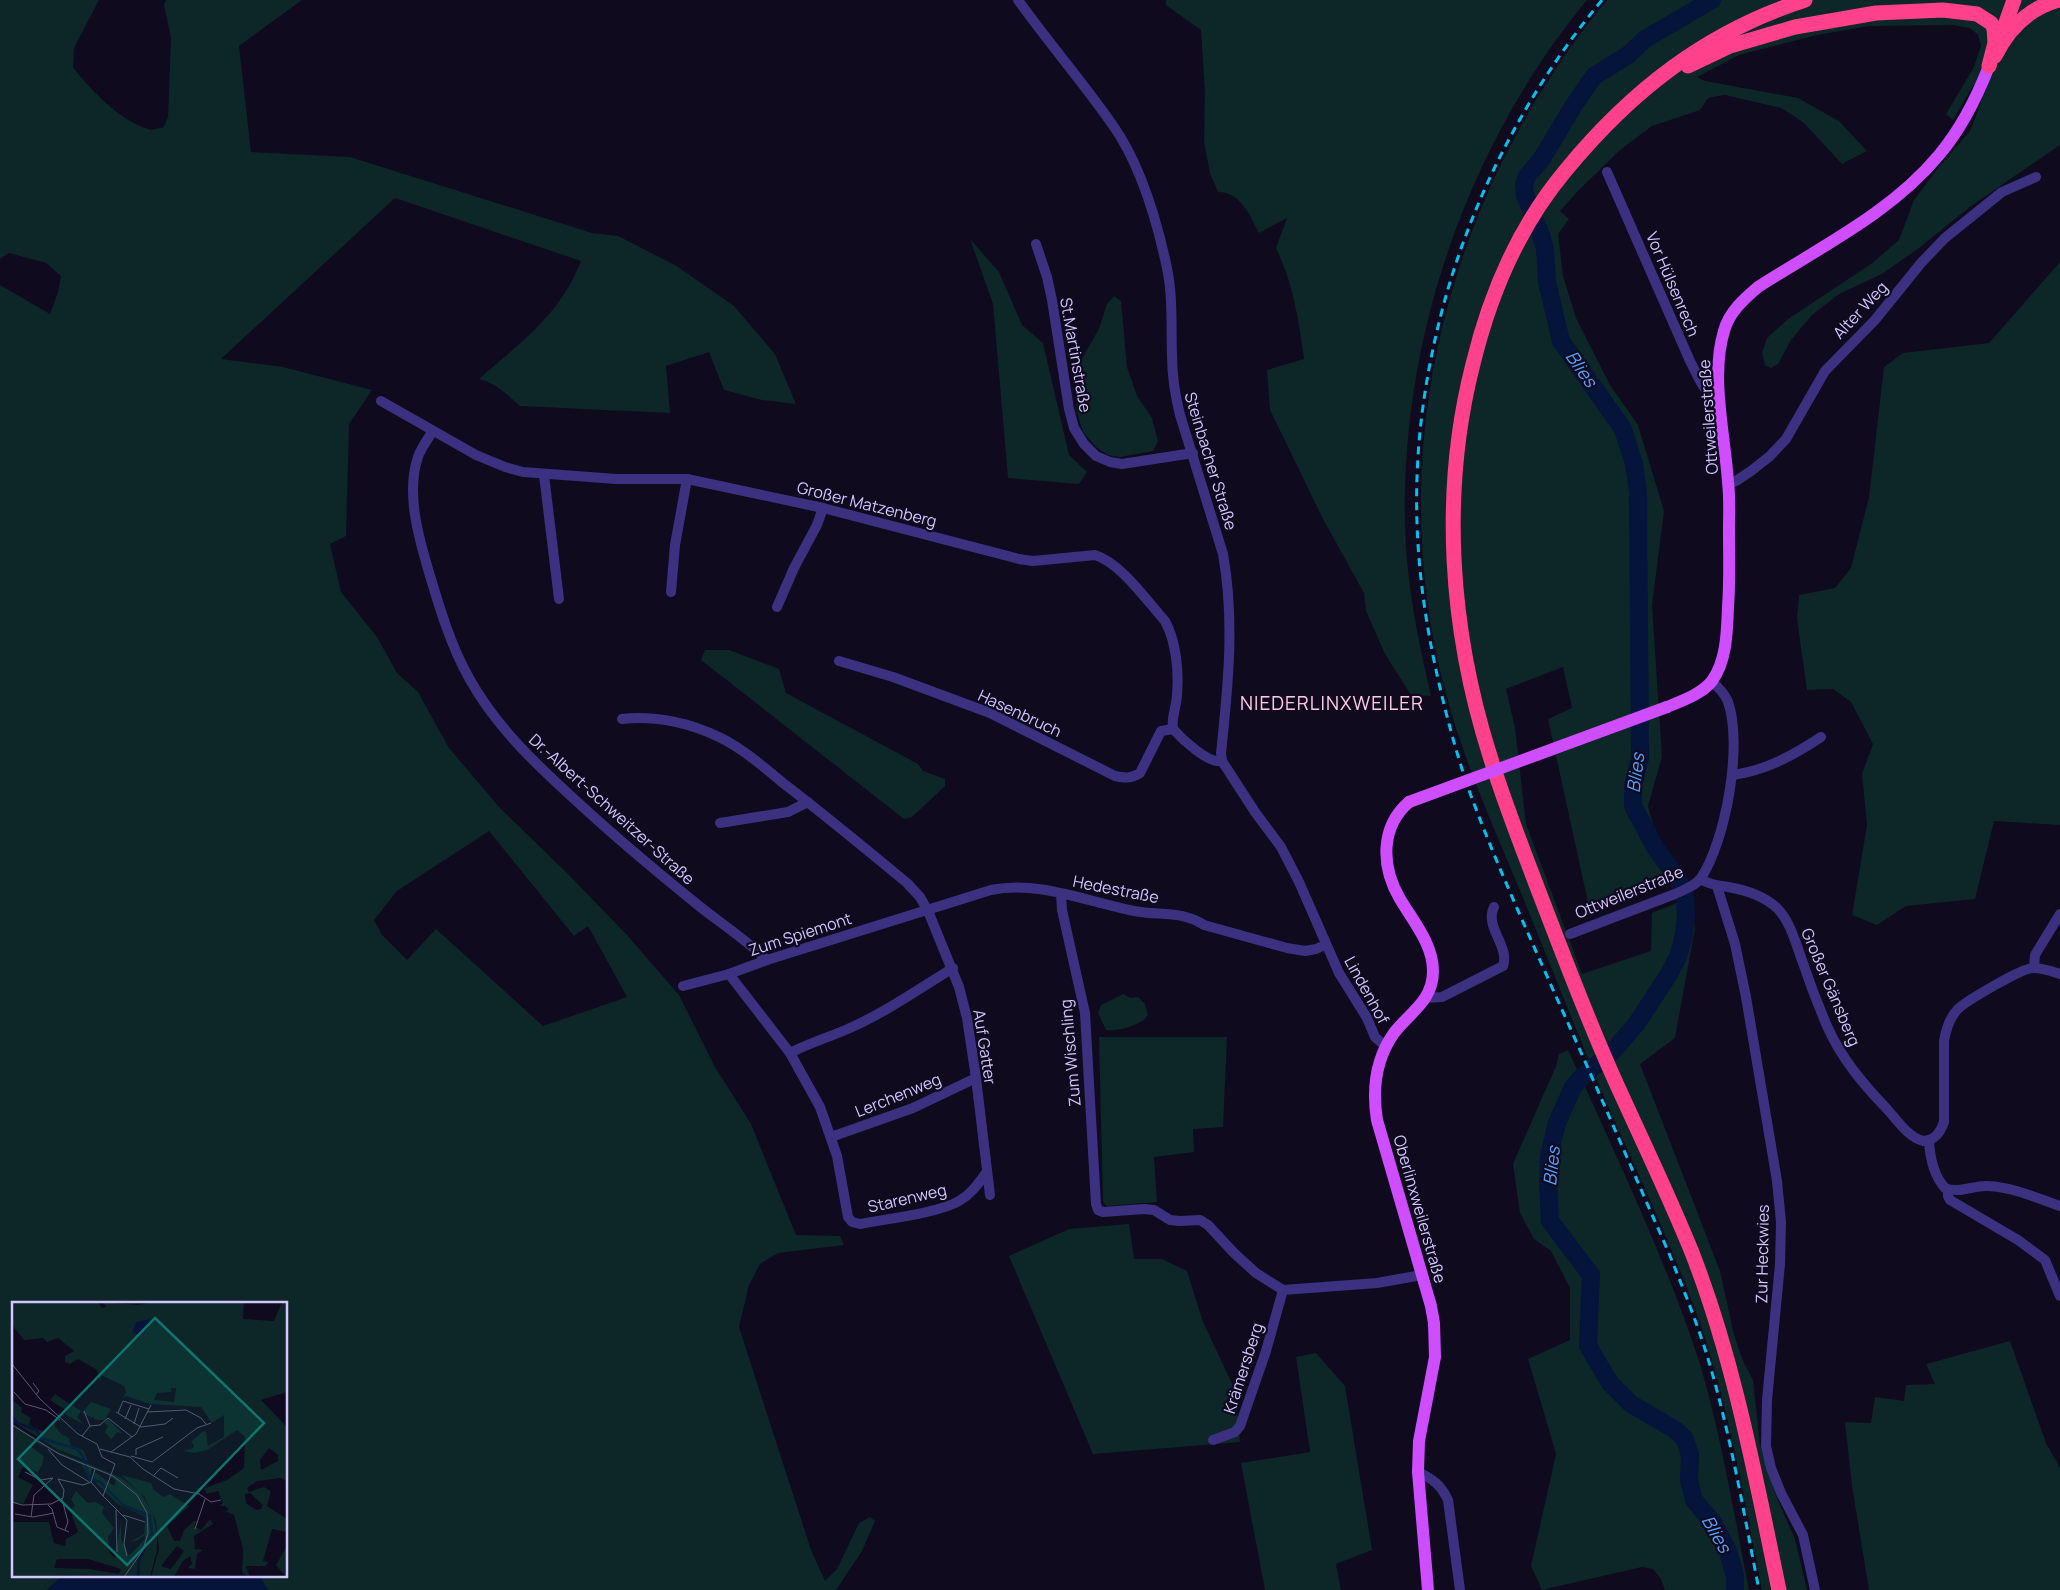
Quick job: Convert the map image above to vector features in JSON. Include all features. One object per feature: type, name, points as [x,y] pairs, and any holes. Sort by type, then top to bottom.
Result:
[{"type":"highway","points":[[1779,1590],[1736,1386],[1715,1317],[1690,1248],[1597,1041],[1515,830],[1489,754],[1460,630],[1455,585],[1453,536],[1454,481],[1459,434],[1468,383],[1478,343],[1492,300],[1506,267],[1538,206],[1609,120],[1667,70],[1718,38],[1762,17],[1805,0]]},
{"type":"highway","points":[[1989,66],[2014,0]]},
{"type":"highway","points":[[1989,66],[2007,35],[2019,21],[2045,4],[2059,0]]},
{"type":"highway","points":[[1562,175],[1611,124],[1649,92],[1691,64],[1730,46],[1795,27],[1876,13],[1943,10],[1966,11],[1984,17],[1994,28],[1994,43],[1989,66]]},
{"type":"main road","name":"Ottweilerstraße","points":[[1712,681],[1723,656],[1729,593],[1728,484],[1720,402],[1719,352],[1724,330],[1731,315],[1743,299],[1758,287],[1889,203],[1903,192],[1940,155],[1967,115],[1989,66]]},
{"type":"main road","points":[[1426,998],[1432,978],[1431,956],[1426,942],[1408,913],[1393,883],[1387,862],[1386,844],[1392,823],[1402,808],[1418,798],[1688,698],[1712,681]]},
{"type":"main road","name":"Oberlinxweilerstraße","points":[[1426,998],[1385,1046],[1378,1063],[1375,1105],[1377,1120],[1433,1314],[1435,1350],[1433,1373],[1425,1403],[1419,1441],[1418,1472],[1428,1590]]},
{"type":"street","name":"Steinbacher Straße","points":[[1018,0],[1113,125],[1129,154],[1146,195],[1167,268],[1171,293],[1174,390],[1223,554],[1227,575],[1230,623],[1222,761]]},
{"type":"street","name":"Vor Hülsenrech","points":[[1607,172],[1690,360],[1706,390],[1713,398],[1720,402]]},
{"type":"street","name":"Alter Weg","points":[[1728,484],[1736,482],[1752,471],[1786,439],[1825,370],[1875,320],[1921,263],[1945,238],[2002,192],[2036,177]]},
{"type":"street","name":"St.Martinstraße","points":[[1036,244],[1047,277],[1052,300],[1069,409],[1074,428],[1084,444],[1096,456],[1110,462],[1122,464],[1193,453]]},
{"type":"street","name":"Großer Matzenberg","points":[[381,401],[490,461],[522,472],[616,480],[687,479],[824,508],[1019,559],[1033,561],[1095,555],[1104,558],[1118,569],[1170,628],[1177,670],[1178,694],[1172,724],[1173,729]]},
{"type":"street","name":"Dr.-Albert-Schweitzer-Straße","points":[[433,431],[418,459],[413,480],[414,511],[437,599],[451,638],[469,678],[488,708],[517,744],[552,779],[636,853],[767,960]]},
{"type":"street","points":[[544,475],[559,599]]},
{"type":"street","points":[[671,592],[675,545],[687,479]]},
{"type":"street","points":[[777,607],[824,508]]},
{"type":"street","name":"Hasenbruch","points":[[839,661],[893,677],[990,713],[1115,776],[1134,778],[1140,773],[1161,731],[1173,729]]},
{"type":"street","name":"Ottweilerstraße","points":[[1570,934],[1675,894],[1690,887],[1700,879],[1708,864],[1719,832],[1732,774],[1733,743],[1730,711],[1722,692],[1712,681]]},
{"type":"street","name":"Auf Gatter","points":[[622,720],[637,718],[666,720],[695,727],[723,739],[754,760],[808,802],[907,883],[920,897],[928,911],[960,987],[967,1018],[976,1078],[990,1194]]},
{"type":"street","points":[[1173,729],[1180,737],[1208,758],[1218,762],[1222,761],[1255,812],[1281,847],[1299,882],[1326,945]]},
{"type":"street","points":[[1732,774],[1746,773],[1789,757],[1821,737]]},
{"type":"street","points":[[720,823],[788,812],[808,802]]},
{"type":"street","name":"Großer Gänsberg","points":[[1700,879],[1716,886],[1749,892],[1763,898],[1777,908],[1791,931],[1828,1028],[1842,1054],[1871,1092],[1910,1135],[1928,1141]]},
{"type":"street","name":"Zur Heckwies","points":[[1716,886],[1735,944],[1746,997],[1777,1181],[1781,1222],[1779,1272],[1767,1400],[1766,1446],[1771,1468],[1781,1493],[1803,1535],[1815,1590]]},
{"type":"street","name":"Hedestraße","points":[[928,911],[991,890],[1007,887],[1038,888],[1136,912],[1192,917],[1204,925],[1287,948],[1305,951],[1326,945]]},
{"type":"street","name":"Zum Wischling","points":[[1061,894],[1062,910],[1086,1020],[1096,1204],[1098,1210],[1103,1212],[1144,1209],[1154,1210],[1170,1220],[1200,1220],[1208,1225],[1256,1273],[1283,1290]]},
{"type":"street","points":[[1426,998],[1442,997],[1502,966],[1504,962],[1502,950],[1491,919],[1494,907]]},
{"type":"street","name":"Zum Spiemont","points":[[683,986],[729,974],[767,960],[928,911]]},
{"type":"street","points":[[2034,968],[2035,955],[2060,914]]},
{"type":"street","name":"Lindenhof","points":[[1326,945],[1348,989],[1367,1018],[1375,1037],[1385,1046]]},
{"type":"street","points":[[790,1053],[850,1028],[877,1014],[903,1000],[952,968]]},
{"type":"street","points":[[2060,974],[2034,968],[2020,972],[1968,1001],[1951,1018],[1946,1028],[1943,1057],[1944,1122],[1941,1132],[1928,1141],[1935,1170],[1941,1184],[1948,1190],[1953,1191],[1986,1185],[2000,1187],[2060,1206]]},
{"type":"street","points":[[729,974],[732,981],[790,1053],[820,1108],[831,1137]]},
{"type":"street","name":"Lerchenweg","points":[[831,1137],[913,1108],[976,1078]]},
{"type":"street","name":"Starenweg","points":[[831,1137],[848,1217],[852,1222],[860,1224],[942,1208],[958,1202],[974,1190],[986,1173]]},
{"type":"street","points":[[1948,1190],[1950,1200],[2018,1240],[2045,1260],[2060,1296]]},
{"type":"street","points":[[1283,1290],[1377,1283],[1422,1276]]},
{"type":"street","name":"Krämersberg","points":[[1213,1440],[1235,1432],[1240,1426],[1266,1351],[1283,1290]]},
{"type":"street","points":[[1418,1472],[1433,1479],[1442,1489],[1448,1500],[1460,1590]]},
{"type":"green space","points":[[0,0],[99,0],[74,48],[73,67],[97,95],[117,112],[138,125],[152,130],[164,127],[168,117],[171,38],[164,5],[166,0],[302,0],[239,46],[251,152],[350,157],[592,233],[618,236],[675,265],[734,306],[775,354],[796,404],[762,400],[724,390],[709,352],[666,366],[670,413],[520,406],[497,387],[479,379],[524,340],[551,312],[572,280],[581,261],[395,198],[221,359],[283,367],[372,390],[349,424],[346,536],[330,544],[341,592],[377,637],[397,673],[418,692],[449,748],[500,808],[627,935],[679,995],[715,1067],[751,1124],[796,1235],[840,1236],[844,1245],[778,1253],[760,1264],[749,1285],[739,1327],[811,1550],[825,1581],[837,1569],[859,1523],[870,1517],[875,1521],[862,1551],[836,1590],[268,1590],[260,1578],[288,1578],[288,1302],[12,1302],[12,1578],[60,1578],[47,1590],[0,1590],[0,285],[50,314],[58,292],[61,276],[46,263],[9,253],[0,259]],"holes":[[[489,831],[574,936],[588,926],[627,997],[543,1026],[436,929],[407,960],[382,935],[374,920],[397,891]]]},
{"type":"green space","points":[[1166,0],[1587,0],[1545,56],[1508,116],[1476,180],[1450,246],[1429,314],[1415,383],[1407,454],[1405,524],[1410,589],[1431,696],[1411,695],[1385,654],[1366,611],[1364,593],[1323,519],[1270,410],[1267,370],[1304,359],[1291,288],[1276,248],[1287,218],[1259,233],[1239,200],[1226,193],[1218,192],[1210,173],[1204,142],[1205,93],[1201,30],[1166,5]]},
{"type":"green space","points":[[1607,0],[2060,0],[2060,145],[1971,206],[1919,248],[1882,274],[1839,294],[1812,315],[1791,340],[1778,364],[1771,368],[1765,365],[1762,353],[1767,338],[1788,319],[1871,264],[1899,240],[1914,200],[1938,168],[1970,131],[1987,87],[1974,84],[1953,120],[1946,114],[1974,67],[1981,46],[1978,35],[1970,28],[1952,25],[1869,26],[1817,35],[1739,55],[1697,77],[1705,81],[1798,98],[1839,121],[1867,151],[1842,164],[1803,122],[1781,108],[1725,95],[1708,98],[1700,110],[1652,126],[1620,150],[1560,211],[1569,219],[1558,234],[1563,276],[1576,318],[1610,385],[1638,425],[1664,511],[1652,605],[1662,757],[1648,806],[1658,843],[1675,863],[1672,875],[1666,883],[1630,897],[1591,916],[1548,719],[1572,708],[1563,667],[1506,689],[1515,728],[1526,824],[1582,974],[1651,951],[1652,913],[1691,897],[1695,928],[1675,1038],[1640,1064],[1720,1271],[1734,1335],[1743,1361],[1753,1380],[1760,1445],[1776,1496],[1795,1539],[1807,1590],[1762,1590],[1734,1448],[1707,1343],[1673,1253],[1601,1090],[1471,770],[1446,694],[1427,602],[1421,510],[1426,418],[1442,328],[1469,240],[1505,155],[1552,75]]},
{"type":"green space","points":[[970,239],[999,272],[1022,325],[1043,343],[1069,455],[1087,472],[1079,484],[1008,478],[993,304]]},
{"type":"green space","points":[[2060,262],[2060,825],[1994,821],[1975,899],[1906,906],[1877,925],[1852,915],[1867,825],[1862,774],[1873,744],[1851,702],[1833,689],[1807,690],[1797,619],[1799,595],[1835,588],[1851,568],[1869,497],[1884,367],[1903,353],[1989,343]]},
{"type":"green space","points":[[1114,296],[1121,301],[1127,367],[1137,396],[1152,418],[1158,441],[1153,451],[1120,457],[1108,455],[1096,447],[1083,432],[1076,409],[1078,365],[1099,329],[1107,304]]},
{"type":"green space","points":[[705,650],[729,650],[779,669],[786,693],[918,764],[923,771],[945,779],[945,786],[912,817],[904,819],[701,660]]},
{"type":"green space","points":[[1123,994],[1130,998],[1138,997],[1145,1004],[1148,1015],[1145,1019],[1129,1027],[1106,1030],[1098,1013],[1101,1005]]},
{"type":"green space","points":[[1099,1037],[1227,1037],[1223,1127],[1193,1129],[1194,1152],[1154,1157],[1157,1202],[1107,1206],[1103,1202]]},
{"type":"green space","points":[[1568,1050],[1650,1234],[1693,1342],[1715,1420],[1749,1590],[1665,1590],[1661,1579],[1653,1569],[1642,1567],[1542,1590],[1531,1566],[1556,1454],[1528,1359],[1570,1340],[1570,1288],[1551,1251],[1534,1239],[1520,1213],[1513,1164],[1556,1066],[1559,1054]]},
{"type":"green space","points":[[1129,1224],[1134,1259],[1162,1259],[1187,1271],[1203,1322],[1235,1390],[1240,1442],[1093,1454],[1009,1256],[1069,1229]]},
{"type":"green space","points":[[2010,1341],[2046,1443],[2060,1468],[2060,1590],[1869,1590],[1852,1486],[1845,1422],[1871,1423],[1875,1397],[1904,1401],[1906,1385],[1935,1384],[1926,1364]]},
{"type":"green space","points":[[1316,1353],[1345,1386],[1372,1550],[1336,1564],[1341,1590],[1265,1590],[1241,1463],[1310,1452],[1296,1357]]},
{"type":"water","points":[[60,1578],[260,1578],[268,1590],[47,1590]]},
{"type":"waterway","name":"Blies","points":[[1712,0],[1645,39],[1628,55],[1594,76],[1541,160],[1527,176],[1524,185],[1525,195],[1545,249],[1547,282],[1561,341],[1623,429],[1634,464],[1638,492],[1640,758],[1633,786],[1633,806],[1656,849],[1677,877],[1685,895],[1686,919],[1678,957],[1637,1023],[1614,1050],[1573,1087],[1557,1123],[1549,1156],[1550,1221],[1591,1275],[1588,1346],[1610,1383],[1631,1404],[1674,1429],[1685,1439],[1690,1455],[1689,1480],[1694,1500],[1714,1524],[1728,1551],[1735,1576],[1735,1590]]},
{"type":"railway","points":[[1602,0],[1575,34],[1551,69],[1507,143],[1488,182],[1456,262],[1444,303],[1424,396],[1417,486],[1417,531],[1421,576],[1427,622],[1439,685],[1455,747],[1470,793],[1510,893],[1668,1251],[1705,1348],[1731,1447],[1759,1590]]},
{"type":"district","name":"NIEDERLINXWEILER","points":[[1332,703]]}]
